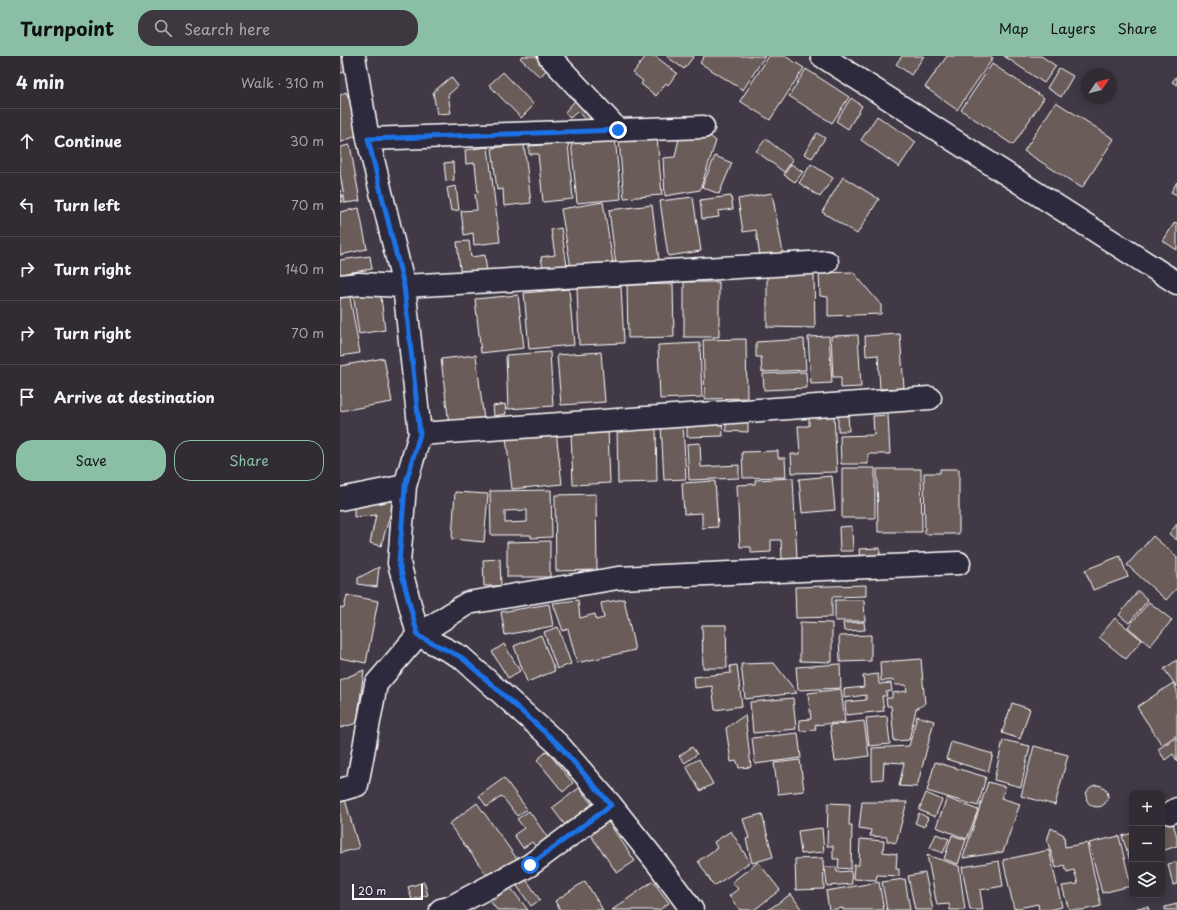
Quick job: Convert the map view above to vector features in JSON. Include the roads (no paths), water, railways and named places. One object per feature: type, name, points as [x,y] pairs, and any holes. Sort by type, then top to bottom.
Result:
[{"type":"street","points":[[549,56],[618,130]]},
{"type":"street","points":[[822,56],[1177,283]]},
{"type":"street","points":[[350,69],[404,286],[420,434],[405,486],[399,563],[418,636],[461,657],[558,744],[611,805],[692,910]]},
{"type":"street","points":[[368,139],[703,127]]},
{"type":"street","points":[[340,286],[359,284],[404,286],[827,262]]},
{"type":"street","points":[[420,434],[930,398]]},
{"type":"street","points":[[340,500],[405,486]]},
{"type":"street","points":[[340,790],[357,785],[376,684],[418,636],[468,603],[618,578],[959,563]]},
{"type":"street","points":[[441,910],[449,908],[530,865],[611,805]]}]
